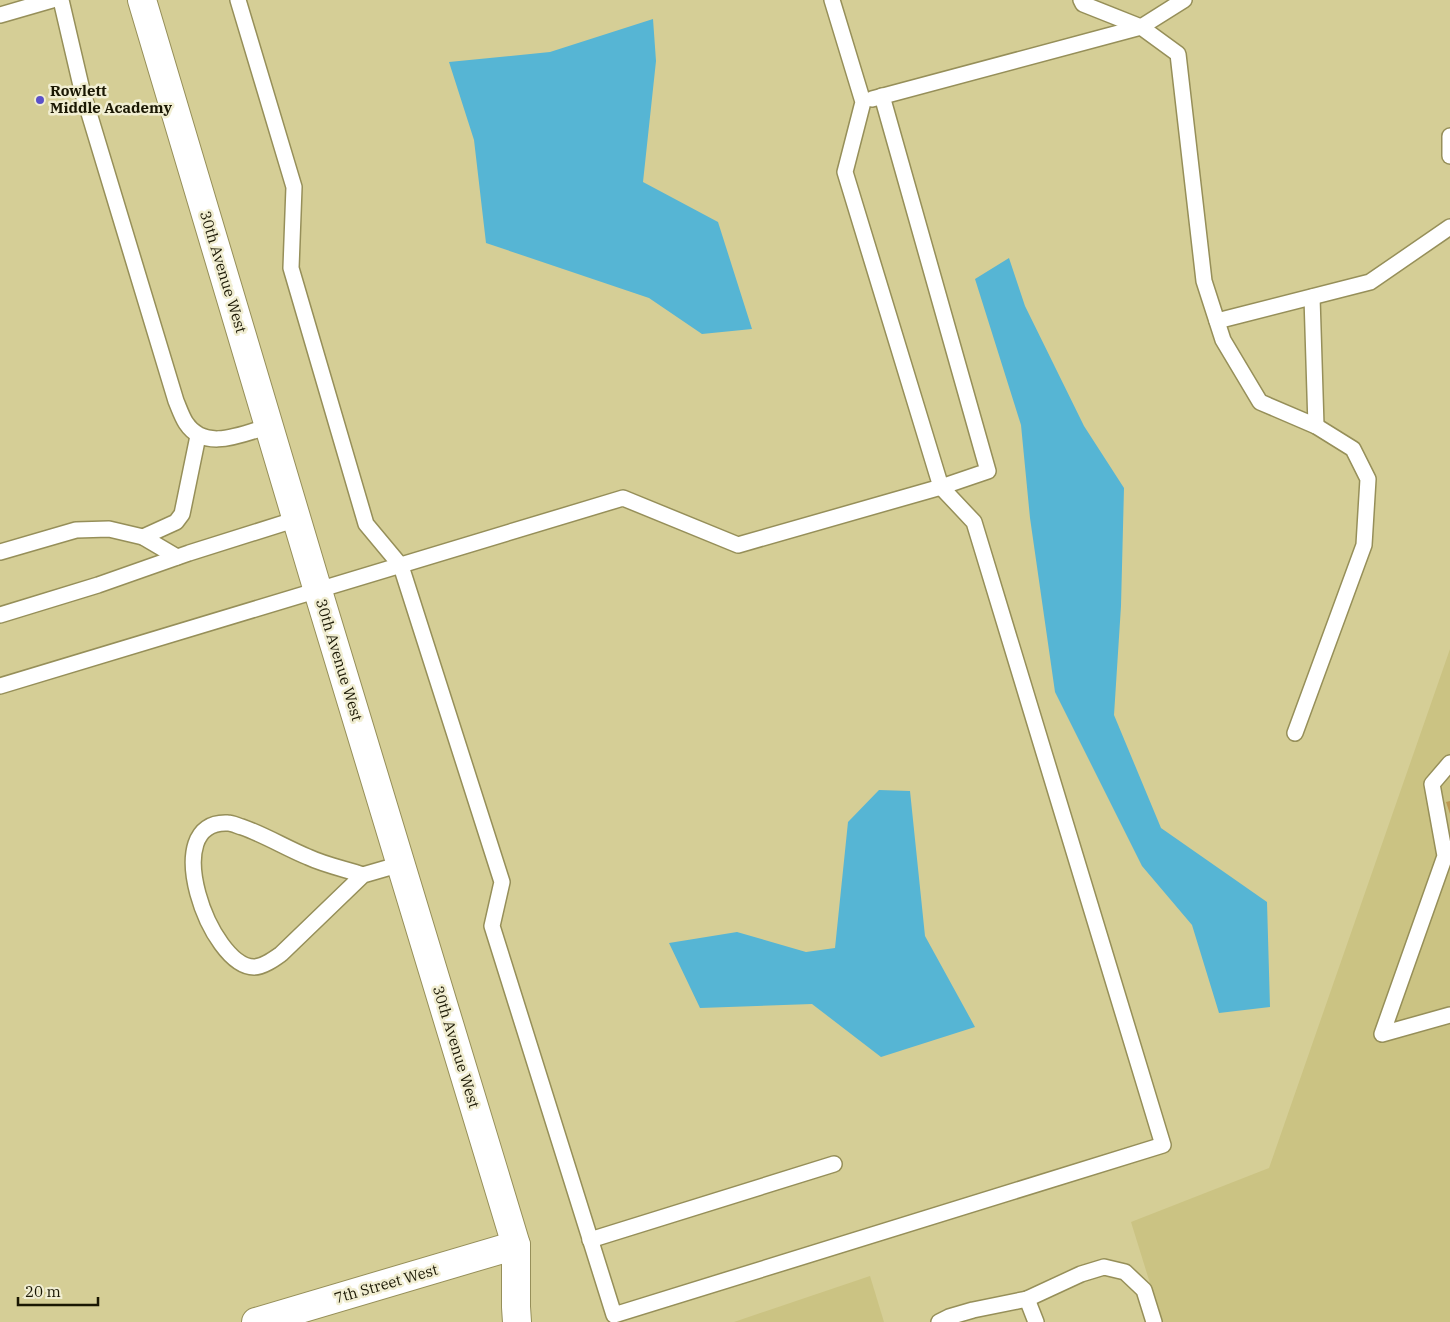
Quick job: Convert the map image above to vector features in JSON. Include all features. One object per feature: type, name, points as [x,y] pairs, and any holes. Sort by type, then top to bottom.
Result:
[{"type":"street","name":"30th Avenue West","points":[[142,0],[296,518],[516,1245],[517,1322]]},
{"type":"street","name":"7th Street West","points":[[256,1322],[516,1245]]},
{"type":"lane","points":[[0,15],[52,0]]},
{"type":"lane","points":[[61,0],[82,90],[176,401],[186,423],[198,436],[214,440],[269,426]]},
{"type":"lane","points":[[238,0],[294,188],[291,268],[366,524],[401,566],[502,882],[492,926],[614,1315],[1163,1146],[974,522],[941,487],[845,172],[863,102],[832,0]]},
{"type":"lane","points":[[1081,0],[1082,4],[1141,27],[1178,54],[1204,280],[1223,340],[1260,402],[1316,426],[1353,449],[1368,479],[1364,545],[1295,733]]},
{"type":"lane","points":[[863,102],[1141,27],[1184,0]]},
{"type":"lane","points":[[0,686],[623,498],[738,546],[941,487],[988,471],[882,96]]},
{"type":"lane","points":[[1450,136],[1450,156]]},
{"type":"lane","points":[[1217,321],[1370,282],[1450,227]]},
{"type":"lane","points":[[1312,297],[1316,426]]},
{"type":"lane","points":[[143,537],[171,525],[182,514],[198,436]]},
{"type":"lane","points":[[0,614],[98,585],[296,518]]},
{"type":"lane","points":[[0,552],[76,530],[110,529],[143,537],[178,557]]},
{"type":"lane","points":[[1450,763],[1432,784],[1445,856],[1382,1034],[1450,1015]]},
{"type":"lane","points":[[363,874],[310,858],[251,830],[228,822],[209,826],[201,831],[194,847],[194,879],[210,928],[224,949],[239,962],[254,967],[270,961],[281,954],[363,874],[401,864]]},
{"type":"lane","points":[[590,1240],[834,1164]]},
{"type":"lane","points":[[939,1322],[948,1317],[973,1310],[1027,1299],[1081,1274],[1104,1267],[1125,1272],[1144,1290],[1154,1322]]},
{"type":"lane","points":[[1027,1299],[1036,1322]]},
{"type":"shaded area","points":[[1450,649],[1450,1322],[1162,1322],[1131,1222],[1269,1168]]},
{"type":"shaded area","points":[[870,1276],[884,1322],[734,1322]]},
{"type":"water","points":[[653,19],[656,61],[643,182],[718,222],[752,329],[702,334],[649,298],[486,243],[474,140],[449,62],[550,52]]},
{"type":"water","points":[[1009,258],[1025,306],[1084,426],[1124,488],[1121,606],[1114,715],[1161,828],[1267,902],[1270,1007],[1219,1013],[1192,925],[1142,866],[1055,692],[1030,518],[1021,425],[975,279]]},
{"type":"water","points":[[879,790],[910,791],[925,936],[975,1027],[881,1057],[812,1004],[700,1008],[669,943],[737,932],[806,952],[835,948],[848,822]]},
{"type":"building","points":[[1450,801],[1450,814],[1446,802]]},
{"type":"place","name":"Rowlett Middle Academy","points":[[40,100]]}]
